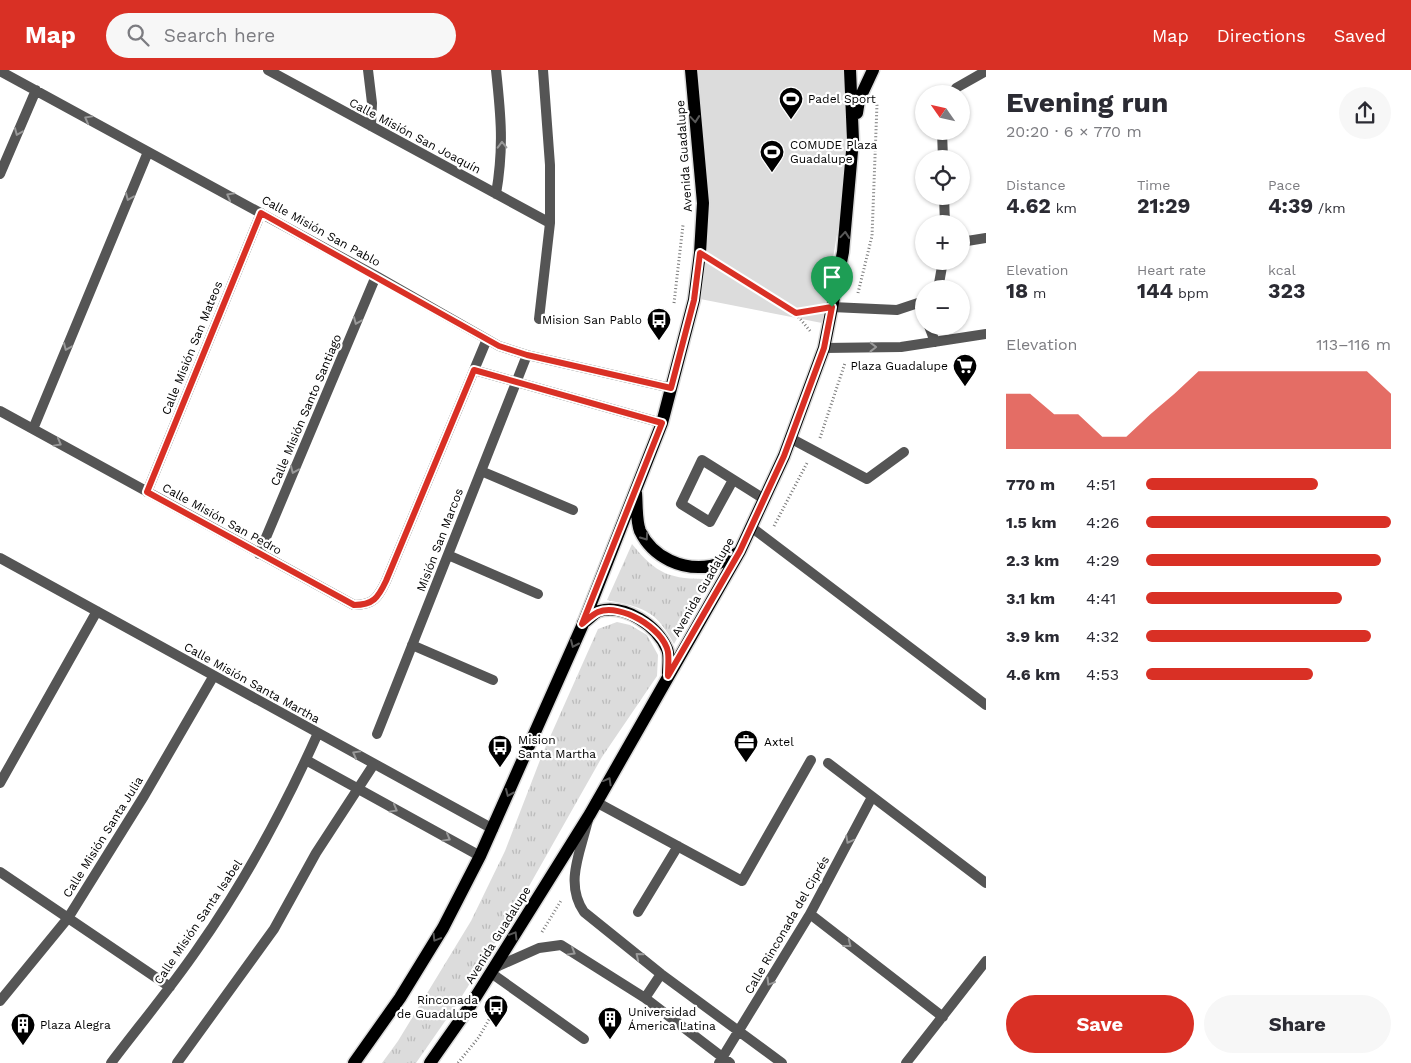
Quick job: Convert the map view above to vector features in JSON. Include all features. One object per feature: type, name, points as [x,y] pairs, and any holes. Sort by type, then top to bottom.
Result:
[{"type":"main road","name":"Avenida Guadalupe","points":[[354,1063],[405,990],[443,928],[493,829],[582,624],[662,423],[694,300],[700,253],[703,203],[691,70]]},
{"type":"main road","name":"Avenida Guadalupe","points":[[430,1063],[470,1006],[590,814],[740,551],[790,438],[824,348],[843,252],[853,140],[850,70]]},
{"type":"main road","points":[[853,140],[859,100],[873,70]]},
{"type":"main road","points":[[636,490],[640,530],[654,550],[670,562],[692,567],[713,566],[740,551]]},
{"type":"main road","points":[[582,624],[598,611],[618,611],[642,620],[656,631],[668,651],[668,676]]},
{"type":"street","name":"Calle Misión San Joaquín","points":[[268,70],[550,223]]},
{"type":"street","points":[[368,70],[372,103],[371,126]]},
{"type":"street","points":[[496,70],[502,123],[502,158],[496,194]]},
{"type":"street","points":[[539,318],[550,223],[550,164],[543,70]]},
{"type":"street","name":"Calle Misión San Pablo","points":[[0,71],[376,276],[499,346],[527,355],[671,388]]},
{"type":"street","points":[[961,85],[986,71]]},
{"type":"street","points":[[0,174],[36,90]]},
{"type":"street","points":[[33,429],[148,152]]},
{"type":"street","name":"Calle Misión San Mateos","points":[[147,492],[261,213]]},
{"type":"street","points":[[970,241],[986,238]]},
{"type":"street","name":"Calle Misión Santo Santiago","points":[[259,554],[376,276]]},
{"type":"street","points":[[832,307],[897,310],[915,304]]},
{"type":"street","points":[[824,348],[901,347],[986,334]]},
{"type":"street","points":[[932,335],[935,342]]},
{"type":"street","points":[[487,339],[474,370],[662,423]]},
{"type":"street","name":"Misión San Marcos","points":[[377,734],[527,355]]},
{"type":"street","name":"Calle Misión San Pedro","points":[[0,411],[354,605],[366,605],[378,598],[474,370]]},
{"type":"street","points":[[790,438],[867,479],[904,452]]},
{"type":"street","points":[[733,480],[710,522],[682,504],[702,460],[764,499]]},
{"type":"street","points":[[481,471],[574,510]]},
{"type":"street","points":[[751,527],[986,705]]},
{"type":"street","points":[[448,555],[538,594]]},
{"type":"street","name":"Calle Misión Santa Martha","points":[[0,558],[493,829]]},
{"type":"street","points":[[0,782],[97,611]]},
{"type":"street","points":[[412,645],[493,680]]},
{"type":"street","name":"Calle Misión Santa Julia","points":[[0,1001],[68,918],[144,796],[213,676]]},
{"type":"street","name":"Calle Misión Santa Isabel","points":[[110,1063],[170,987],[244,878],[266,840],[318,733]]},
{"type":"street","points":[[306,760],[480,856]]},
{"type":"street","points":[[596,802],[742,881],[811,760]]},
{"type":"street","points":[[828,763],[986,884]]},
{"type":"street","points":[[177,1063],[274,928],[316,853],[374,764]]},
{"type":"street","name":"Calle Rinconada del Ciprés","points":[[724,1061],[810,914],[872,797]]},
{"type":"street","points":[[590,814],[573,879],[579,905],[584,912],[662,974],[782,1063]]},
{"type":"street","points":[[638,912],[678,846]]},
{"type":"street","points":[[0,872],[170,987]]},
{"type":"street","points":[[810,914],[943,1016]]},
{"type":"street","points":[[584,1039],[493,970],[539,948],[560,945],[644,998],[724,1061]]},
{"type":"street","points":[[906,1063],[986,961]]},
{"type":"street","points":[[644,998],[662,974]]},
{"type":"path","points":[[674,308],[683,222]]},
{"type":"path","points":[[700,253],[796,313],[832,307]]},
{"type":"green space","name":"COMUDE Plaza Guadalupe","points":[[693,70],[844,70],[853,140],[822,323],[690,297],[699,205]]},
{"type":"green space","points":[[632,544],[649,563],[665,573],[684,578],[710,579],[674,644],[661,623],[647,612],[630,605],[607,600]]},
{"type":"green space","points":[[617,622],[630,625],[647,635],[658,655],[657,676],[602,757],[515,911],[457,1004],[416,1063],[382,1063],[398,1041],[471,921],[505,851],[542,755],[598,629]]},
{"type":"place","name":"Padel Sport","points":[[791,120]]},
{"type":"place","name":"COMUDE Plaza Guadalupe","points":[[772,173]]},
{"type":"place","name":"Mision San Pablo","points":[[659,341]]},
{"type":"place","name":"Plaza Guadalupe","points":[[965,387]]},
{"type":"place","name":"Axtel","points":[[746,763]]},
{"type":"place","name":"Mision Santa Martha","points":[[500,768]]},
{"type":"place","name":"Rinconada de Guadalupe","points":[[496,1028]]},
{"type":"place","name":"Universidad Ámerica Latina","points":[[610,1040]]},
{"type":"place","name":"Plaza Alegra","points":[[23,1046]]},
{"type":"route","points":[[261,213],[499,346],[527,355],[671,388],[694,300],[700,253],[796,313],[832,307],[824,348],[784,456],[740,551],[668,676],[668,651],[656,631],[642,620],[618,611],[598,611],[582,624],[662,423],[474,370],[386,581],[378,598],[366,605],[354,605],[147,492],[261,213]]}]
